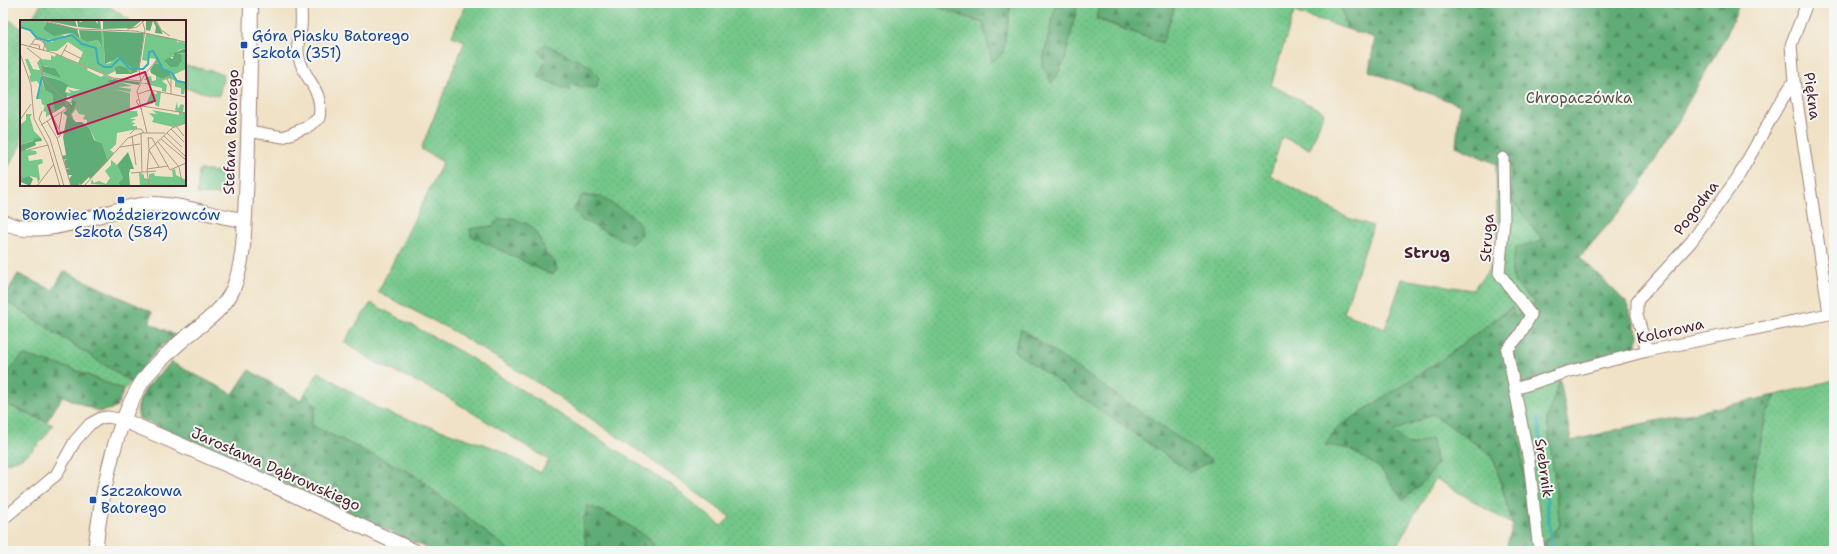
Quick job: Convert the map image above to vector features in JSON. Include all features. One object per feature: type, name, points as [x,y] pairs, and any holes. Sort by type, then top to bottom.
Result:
[{"type":"street","name":"Stefana Batorego","points":[[95,551],[106,482],[123,420],[133,396],[147,376],[184,339],[208,321],[230,296],[240,263],[244,220],[248,132],[251,3]]},
{"type":"street","points":[[248,132],[283,137],[308,127],[319,118],[321,106],[317,90],[306,74],[299,58],[297,48],[301,26],[301,3]]},
{"type":"street","name":"Piękna","points":[[1807,3],[1791,45],[1794,82],[1832,313]]},
{"type":"street","name":"Pogodna","points":[[1647,351],[1637,315],[1637,301],[1691,242],[1733,184],[1778,106],[1794,82]]},
{"type":"street","name":"Struga","points":[[1503,158],[1504,222],[1499,273],[1531,315],[1519,336],[1507,350]]},
{"type":"street","points":[[3,222],[19,228],[45,229],[152,204],[244,220]]},
{"type":"street","name":"Kolorowa","points":[[1515,389],[1567,372],[1647,351],[1832,313]]},
{"type":"street","name":"Srebrnik","points":[[1507,350],[1529,461],[1539,551]]},
{"type":"street","points":[[3,519],[56,475],[75,441],[90,424],[101,418],[108,417],[123,420]]},
{"type":"street","name":"Jarosława Dąbrowskiego","points":[[123,420],[258,478],[414,551]]},
{"type":"green space","points":[[42,3],[104,3],[130,20],[31,20]]},
{"type":"green space","points":[[466,3],[939,3],[938,7],[983,23],[992,61],[1003,53],[1011,3],[1056,3],[1042,65],[1064,63],[1078,3],[1100,3],[1096,19],[1162,43],[1176,3],[1340,3],[1347,29],[1294,12],[1271,85],[1324,112],[1310,149],[1282,137],[1270,175],[1348,218],[1373,226],[1344,313],[1385,329],[1402,279],[1472,290],[1489,270],[1498,246],[1496,164],[1511,164],[1512,200],[1544,241],[1514,281],[1526,295],[1536,302],[1515,318],[1511,307],[1444,358],[1337,428],[1326,444],[1350,449],[1380,468],[1403,500],[1423,482],[1437,464],[1408,445],[1394,431],[1433,414],[1493,456],[1513,525],[1435,478],[1394,551],[657,551],[649,538],[615,517],[583,524],[587,551],[510,551],[413,474],[311,425],[316,406],[305,393],[319,372],[380,410],[498,449],[540,473],[549,460],[442,394],[375,362],[344,342],[371,303],[463,353],[626,456],[674,487],[721,526],[730,517],[643,454],[541,385],[453,331],[378,292],[443,162],[421,149],[465,41],[452,36]],"holes":[[[546,60],[579,87],[569,83],[570,91],[538,77]],[[500,219],[539,237],[546,254],[555,262],[557,269],[553,275],[471,236],[471,229],[492,226]]]},
{"type":"green space","points":[[939,3],[1011,3],[1003,53],[992,62],[983,23],[937,7]]},
{"type":"green space","points":[[1056,3],[1078,3],[1064,63],[1052,84],[1042,65]]},
{"type":"green space","points":[[1100,3],[1176,3],[1162,43],[1096,18]]},
{"type":"green space","name":"Chropaczówka","points":[[1340,3],[1740,3],[1725,38],[1638,190],[1580,257],[1626,302],[1639,337],[1635,347],[1527,382],[1514,404],[1533,551],[1505,551],[1513,525],[1493,456],[1433,414],[1394,431],[1408,445],[1432,439],[1437,464],[1423,482],[1403,500],[1380,468],[1350,449],[1325,445],[1337,428],[1444,358],[1512,307],[1515,317],[1536,302],[1517,285],[1512,274],[1513,258],[1516,247],[1543,241],[1512,200],[1511,164],[1496,164],[1456,146],[1460,105],[1369,71],[1375,38],[1347,29]]},
{"type":"green space","points":[[3,16],[20,27],[20,148],[3,175]]},
{"type":"green space","points":[[545,44],[590,66],[599,78],[596,88],[579,87],[569,84],[570,91],[538,77],[546,60],[539,52]]},
{"type":"green space","points":[[186,65],[224,74],[219,96],[186,88]]},
{"type":"green space","points":[[199,170],[232,173],[230,195],[197,194]]},
{"type":"green space","points":[[582,195],[601,197],[634,217],[641,227],[640,236],[631,244],[582,220],[574,209]]},
{"type":"green space","points":[[512,218],[530,225],[539,237],[546,254],[555,263],[557,269],[552,275],[471,236],[470,229],[492,226],[500,219]]},
{"type":"green space","points":[[64,271],[152,312],[150,323],[177,336],[160,347],[131,382],[3,299],[18,274],[53,290]]},
{"type":"green space","points":[[3,299],[131,382],[124,390],[70,368],[3,384]]},
{"type":"green space","points":[[1021,329],[1212,461],[1190,472],[1014,351]]},
{"type":"green space","points":[[23,355],[70,368],[124,390],[116,408],[99,412],[63,396],[47,421],[3,403],[6,376]]},
{"type":"green space","points":[[171,362],[233,394],[249,370],[300,400],[305,393],[316,406],[311,425],[413,474],[510,551],[433,551],[139,418],[139,402],[142,395],[153,380]]},
{"type":"green space","points":[[1560,379],[1547,418],[1560,526],[1533,551],[1514,404],[1527,382]]},
{"type":"green space","points":[[1560,379],[1571,441],[1636,425],[1776,395],[1766,416],[1752,484],[1753,551],[1534,551],[1560,526],[1547,418]]},
{"type":"green space","points":[[1834,380],[1834,551],[1753,551],[1752,484],[1766,416],[1776,395]]},
{"type":"green space","points":[[3,403],[53,425],[38,445],[26,455],[11,462],[3,463]]},
{"type":"green space","points":[[587,505],[615,517],[649,538],[657,551],[587,551],[583,524]]},
{"type":"waterway","points":[[1538,418],[1552,551]]},
{"type":"place","name":"Góra Piasku Batorego Szkoła (351)","points":[[244,45]]},
{"type":"place","name":"Borowiec Moździerzowców Szkoła (584)","points":[[121,200]]},
{"type":"place","name":"Szczakowa Batorego","points":[[93,500]]},
{"type":"district","name":"Strug","points":[[1427,252]]}]
